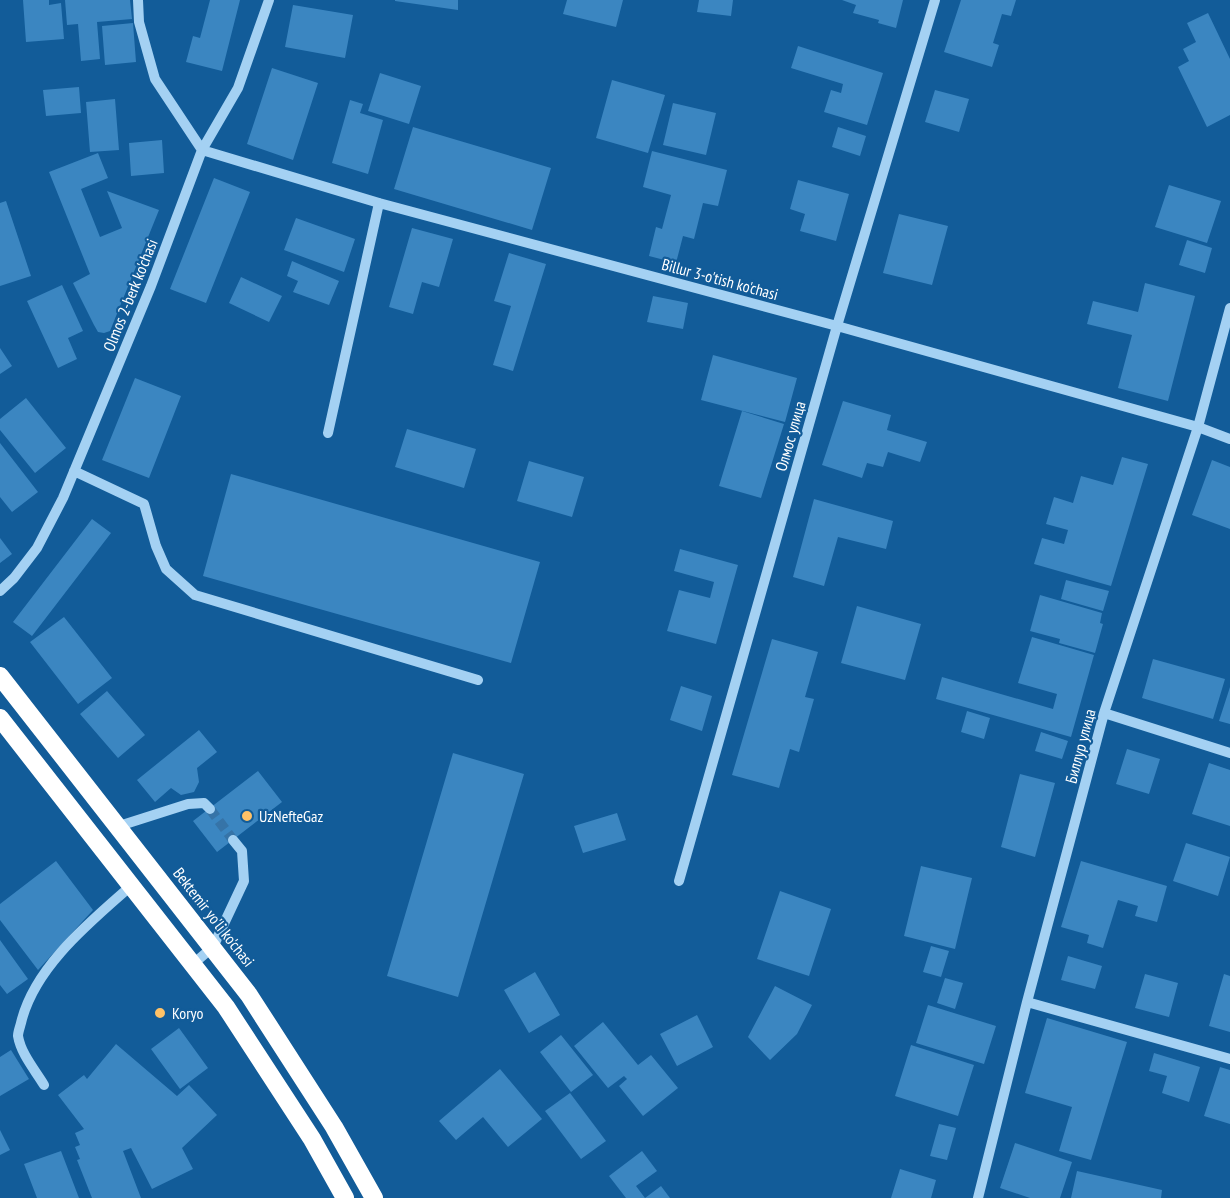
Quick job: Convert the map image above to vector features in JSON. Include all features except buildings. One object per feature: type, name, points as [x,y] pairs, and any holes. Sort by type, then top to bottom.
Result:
[{"type":"highway","name":"Bektemir yo'li ko'chasi","points":[[0,676],[249,995],[334,1127],[374,1198]]},
{"type":"highway","points":[[0,718],[226,1007],[312,1139],[345,1198]]},
{"type":"street","points":[[138,0],[139,22],[155,80],[201,150]]},
{"type":"street","name":"Olmos 2-berk ko'chasi","points":[[0,591],[14,578],[37,548],[63,498],[151,286],[201,150],[238,88],[268,0]]},
{"type":"street","name":"Олмос улица","points":[[679,881],[837,326],[935,0]]},
{"type":"street","name":"Billur 3-o'tish ko'chasi","points":[[201,150],[379,203],[837,326],[1198,427],[1230,439]]},
{"type":"street","points":[[328,433],[379,203]]},
{"type":"street","name":"Биллур улица","points":[[978,1198],[1027,1002],[1104,714],[1198,427],[1230,308]]},
{"type":"street","points":[[74,471],[144,504],[156,546],[166,570],[195,596],[478,680]]},
{"type":"street","points":[[1104,714],[1230,753]]},
{"type":"street","points":[[119,826],[188,804],[204,803],[210,809]]},
{"type":"street","points":[[193,964],[213,948],[244,881],[242,851],[233,840]]},
{"type":"street","points":[[44,1085],[23,1052],[18,1035],[25,1007],[42,975],[81,931],[132,885]]},
{"type":"street","points":[[1027,1002],[1230,1059]]},
{"type":"tunnel","points":[[210,809],[233,840]]},
{"type":"place","name":"UzNefteGaz","points":[[247,816]]},
{"type":"place","name":"Koryo","points":[[160,1013]]}]
